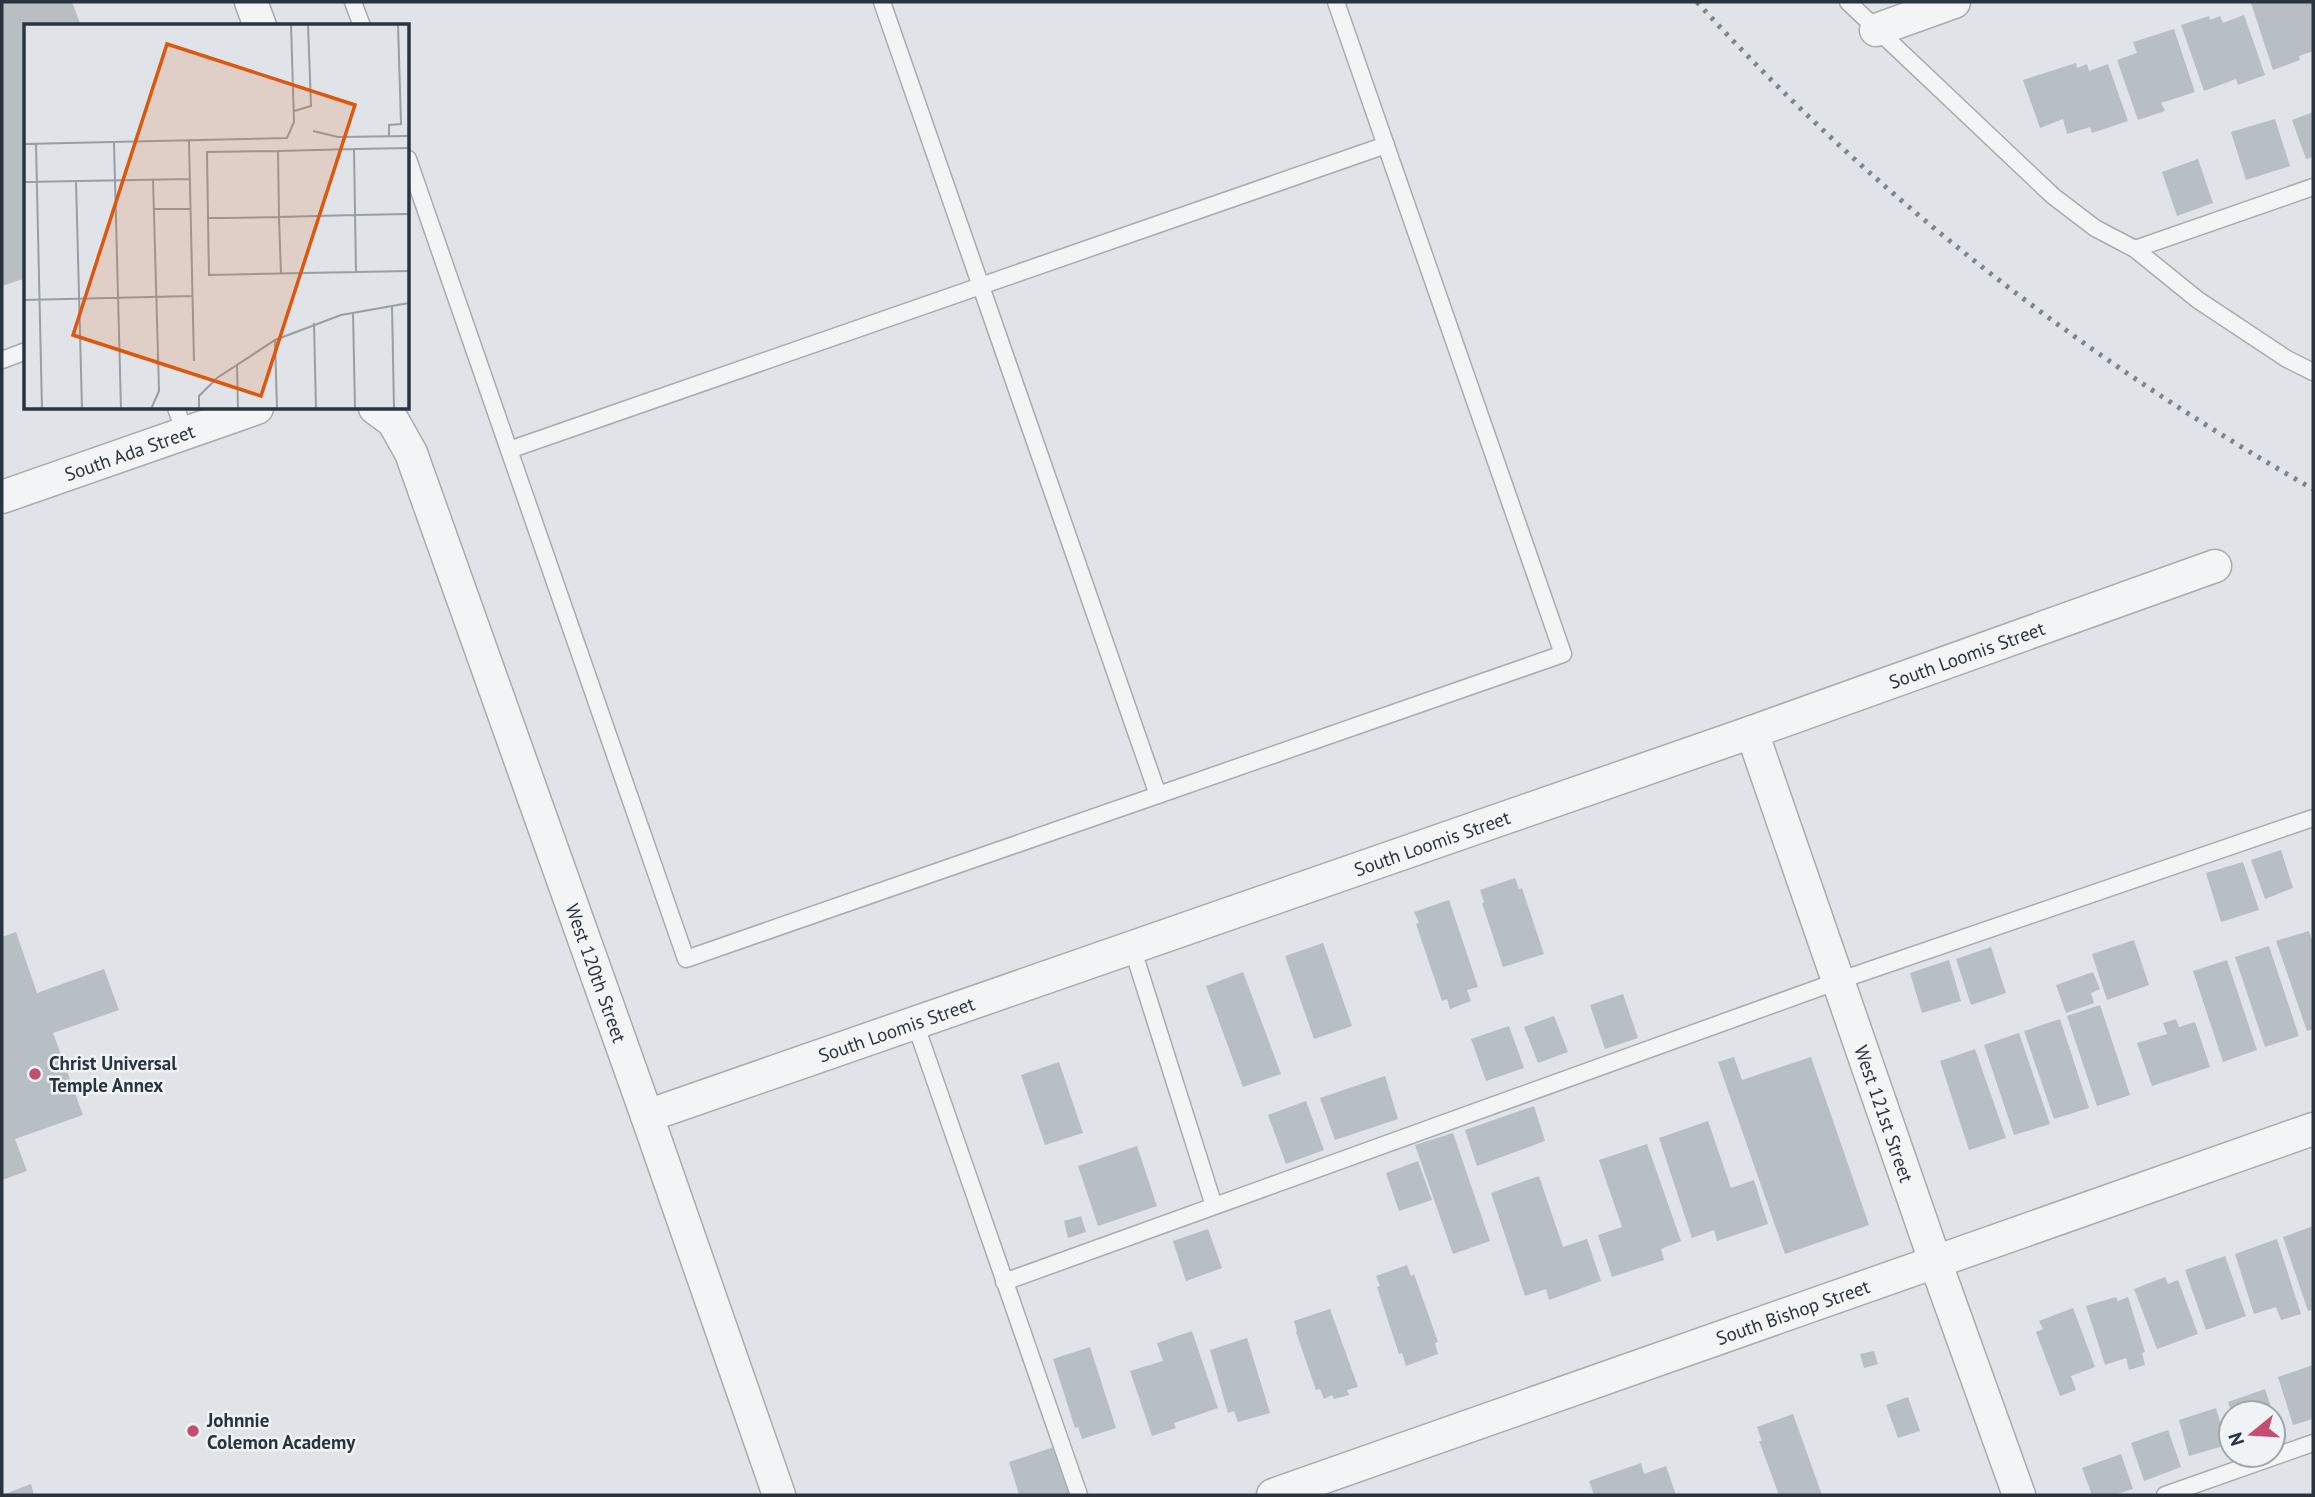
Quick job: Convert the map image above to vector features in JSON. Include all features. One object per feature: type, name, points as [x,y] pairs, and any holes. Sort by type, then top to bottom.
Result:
[{"type":"street","points":[[251,2],[259,24]]},
{"type":"street","points":[[1876,30],[1954,2]]},
{"type":"street","name":"South Ada Street","points":[[2,497],[181,420],[244,410]]},
{"type":"street","name":"West 120th Street","points":[[378,410],[393,421],[411,453],[779,1495]]},
{"type":"street","name":"South Loomis Street","points":[[647,1116],[1752,732],[2215,566]]},
{"type":"street","name":"West 121st Street","points":[[1752,732],[2019,1495]]},
{"type":"street","name":"South Bishop Street","points":[[1273,1495],[2313,1129]]},
{"type":"lane","points":[[353,2],[361,24]]},
{"type":"lane","points":[[882,2],[1158,795]]},
{"type":"lane","points":[[410,165],[686,959],[1563,654],[1336,2]]},
{"type":"lane","points":[[1848,2],[2053,196],[2095,228],[2135,249],[2198,300],[2287,359],[2313,372]]},
{"type":"lane","points":[[509,450],[1386,145]]},
{"type":"lane","points":[[2135,249],[2313,187]]},
{"type":"lane","points":[[2,360],[24,352]]},
{"type":"lane","points":[[1004,1282],[1838,981],[2313,818]]},
{"type":"lane","points":[[1132,947],[1214,1206]]},
{"type":"lane","points":[[915,1023],[1079,1495]]},
{"type":"lane","points":[[2165,1495],[2313,1443]]},
{"type":"building","points":[[2,2],[72,2],[80,24],[24,24],[24,279],[2,286]]},
{"type":"building","points":[[2313,2],[2313,51],[2299,56],[2300,60],[2273,70],[2251,3]]},
{"type":"building","points":[[2244,15],[2265,75],[2238,85],[2236,79],[2204,91],[2181,25],[2209,16],[2210,20],[2220,16],[2223,23]]},
{"type":"building","points":[[2174,29],[2195,92],[2161,103],[2165,111],[2138,120],[2117,60],[2137,53],[2133,42]]},
{"type":"building","points":[[2076,63],[2077,68],[2087,64],[2089,71],[2108,64],[2128,121],[2092,133],[2090,127],[2067,134],[2063,119],[2040,128],[2023,80]]},
{"type":"building","points":[[2313,112],[2313,157],[2306,159],[2292,120]]},
{"type":"building","points":[[2275,119],[2290,166],[2246,180],[2231,132]]},
{"type":"building","points":[[2198,159],[2213,203],[2177,216],[2162,172]]},
{"type":"building","points":[[2281,850],[2293,888],[2265,899],[2251,860]]},
{"type":"building","points":[[2243,862],[2259,910],[2221,922],[2206,873]]},
{"type":"building","points":[[1515,878],[1519,889],[1522,888],[1544,954],[1503,967],[1480,890]]},
{"type":"building","points":[[1449,900],[1478,987],[1467,990],[1471,1001],[1450,1009],[1447,999],[1442,1001],[1414,912]]},
{"type":"building","points":[[2309,931],[2313,943],[2313,1029],[2307,1031],[2276,941]]},
{"type":"building","name":"Christ Universal Temple Annex","points":[[16,932],[37,993],[104,969],[119,1010],[53,1033],[83,1115],[15,1139],[27,1171],[2,1180],[2,937]]},
{"type":"building","points":[[2134,940],[2149,985],[2107,1000],[2092,954]]},
{"type":"building","points":[[1323,943],[1352,1026],[1314,1039],[1285,956]]},
{"type":"building","points":[[2269,946],[2299,1036],[2265,1047],[2235,957]]},
{"type":"building","points":[[1991,947],[2006,993],[1971,1005],[1956,959]]},
{"type":"building","points":[[1949,960],[1961,1001],[1922,1013],[1910,973]]},
{"type":"building","points":[[2227,960],[2257,1050],[2223,1062],[2193,971]]},
{"type":"building","points":[[1243,972],[1281,1074],[1243,1087],[1206,986]]},
{"type":"building","points":[[2093,972],[2100,989],[2091,993],[2094,1003],[2066,1013],[2056,985]]},
{"type":"building","points":[[1623,994],[1638,1038],[1605,1049],[1590,1005]]},
{"type":"building","points":[[2100,1005],[2130,1095],[2097,1106],[2067,1016]]},
{"type":"building","points":[[1554,1016],[1568,1052],[1538,1063],[1524,1027]]},
{"type":"building","points":[[2060,1019],[2089,1108],[2054,1119],[2024,1031]]},
{"type":"building","points":[[2176,1019],[2179,1027],[2195,1022],[2210,1067],[2152,1086],[2137,1043],[2167,1034],[2163,1023]]},
{"type":"building","points":[[1509,1026],[1524,1068],[1486,1081],[1471,1039]]},
{"type":"building","points":[[2019,1033],[2050,1124],[2014,1135],[1984,1045]]},
{"type":"building","points":[[1975,1049],[2006,1138],[1969,1150],[1940,1061]]},
{"type":"building","points":[[1734,1057],[1742,1080],[1811,1057],[1869,1225],[1785,1254],[1718,1062]]},
{"type":"building","points":[[1059,1062],[1083,1133],[1045,1145],[1021,1075]]},
{"type":"building","points":[[1385,1076],[1398,1119],[1335,1140],[1320,1098]]},
{"type":"building","points":[[1306,1101],[1324,1150],[1286,1164],[1268,1115]]},
{"type":"building","points":[[1534,1106],[1545,1141],[1477,1166],[1465,1130]]},
{"type":"building","points":[[1708,1121],[1731,1188],[1754,1180],[1768,1224],[1717,1241],[1714,1230],[1692,1238],[1659,1138]]},
{"type":"building","points":[[1453,1133],[1490,1241],[1453,1254],[1415,1145]]},
{"type":"building","points":[[1647,1144],[1681,1241],[1661,1249],[1664,1260],[1612,1277],[1598,1235],[1622,1227],[1599,1160]]},
{"type":"building","points":[[1137,1146],[1157,1206],[1098,1226],[1078,1166]]},
{"type":"building","points":[[1418,1161],[1432,1200],[1399,1211],[1386,1173]]},
{"type":"building","points":[[1539,1176],[1563,1247],[1587,1239],[1601,1281],[1549,1300],[1546,1289],[1525,1296],[1491,1193]]},
{"type":"building","points":[[1081,1216],[1086,1232],[1068,1238],[1064,1221]]},
{"type":"building","points":[[2313,1226],[2313,1310],[2308,1311],[2283,1237]]},
{"type":"building","points":[[1208,1229],[1222,1268],[1186,1281],[1173,1241]]},
{"type":"building","points":[[2277,1239],[2301,1314],[2281,1320],[2276,1307],[2254,1314],[2235,1254]]},
{"type":"building","points":[[2225,1256],[2246,1316],[2206,1330],[2185,1270]]},
{"type":"building","points":[[1407,1265],[1411,1276],[1414,1274],[1438,1342],[1435,1343],[1438,1354],[1406,1366],[1402,1353],[1399,1354],[1377,1287],[1380,1286],[1376,1276]]},
{"type":"building","points":[[2165,1277],[2168,1284],[2178,1280],[2198,1334],[2157,1349],[2134,1289]]},
{"type":"building","points":[[2116,1297],[2118,1301],[2128,1297],[2145,1352],[2142,1353],[2145,1365],[2129,1370],[2126,1358],[2105,1365],[2086,1306]]},
{"type":"building","points":[[2073,1308],[2095,1367],[2071,1376],[2076,1390],[2060,1396],[2036,1332],[2043,1329],[2039,1321]]},
{"type":"building","points":[[1330,1309],[1358,1387],[1347,1390],[1349,1395],[1334,1399],[1332,1395],[1324,1399],[1320,1389],[1316,1390],[1294,1321]]},
{"type":"building","points":[[1192,1331],[1218,1408],[1174,1423],[1176,1428],[1152,1436],[1130,1371],[1163,1361],[1157,1343]]},
{"type":"building","points":[[1247,1338],[1270,1413],[1238,1422],[1234,1411],[1228,1413],[1210,1350]]},
{"type":"building","points":[[1090,1347],[1116,1428],[1082,1439],[1078,1427],[1075,1428],[1053,1359]]},
{"type":"building","points":[[1874,1351],[1878,1364],[1864,1368],[1860,1354]]},
{"type":"building","points":[[2313,1365],[2313,1419],[2293,1425],[2278,1377]]},
{"type":"building","points":[[2265,1389],[2268,1399],[2237,1399]]},
{"type":"building","points":[[1908,1397],[1920,1431],[1898,1438],[1886,1405]]},
{"type":"building","points":[[2216,1408],[2217,1448],[2189,1456],[2179,1420]]},
{"type":"building","points":[[1793,1414],[1822,1495],[1779,1495],[1759,1441],[1762,1441],[1757,1427]]},
{"type":"building","points":[[2168,1430],[2181,1467],[2144,1481],[2131,1443]]},
{"type":"building","points":[[1057,1446],[1072,1495],[1019,1495],[1009,1462]]},
{"type":"building","points":[[2121,1454],[2133,1489],[2114,1495],[2092,1495],[2082,1468]]},
{"type":"building","points":[[1641,1463],[1644,1474],[1666,1466],[1676,1495],[1594,1495],[1589,1481]]},
{"type":"building","points":[[31,1484],[34,1495],[2,1495]]},
{"type":"railway","points":[[1697,2],[1836,142],[1986,270],[2146,386],[2313,489]]},
{"type":"place","name":"Christ Universal Temple Annex","points":[[35,1074]]},
{"type":"place","name":"Johnnie Colemon Academy","points":[[193,1431]]}]
